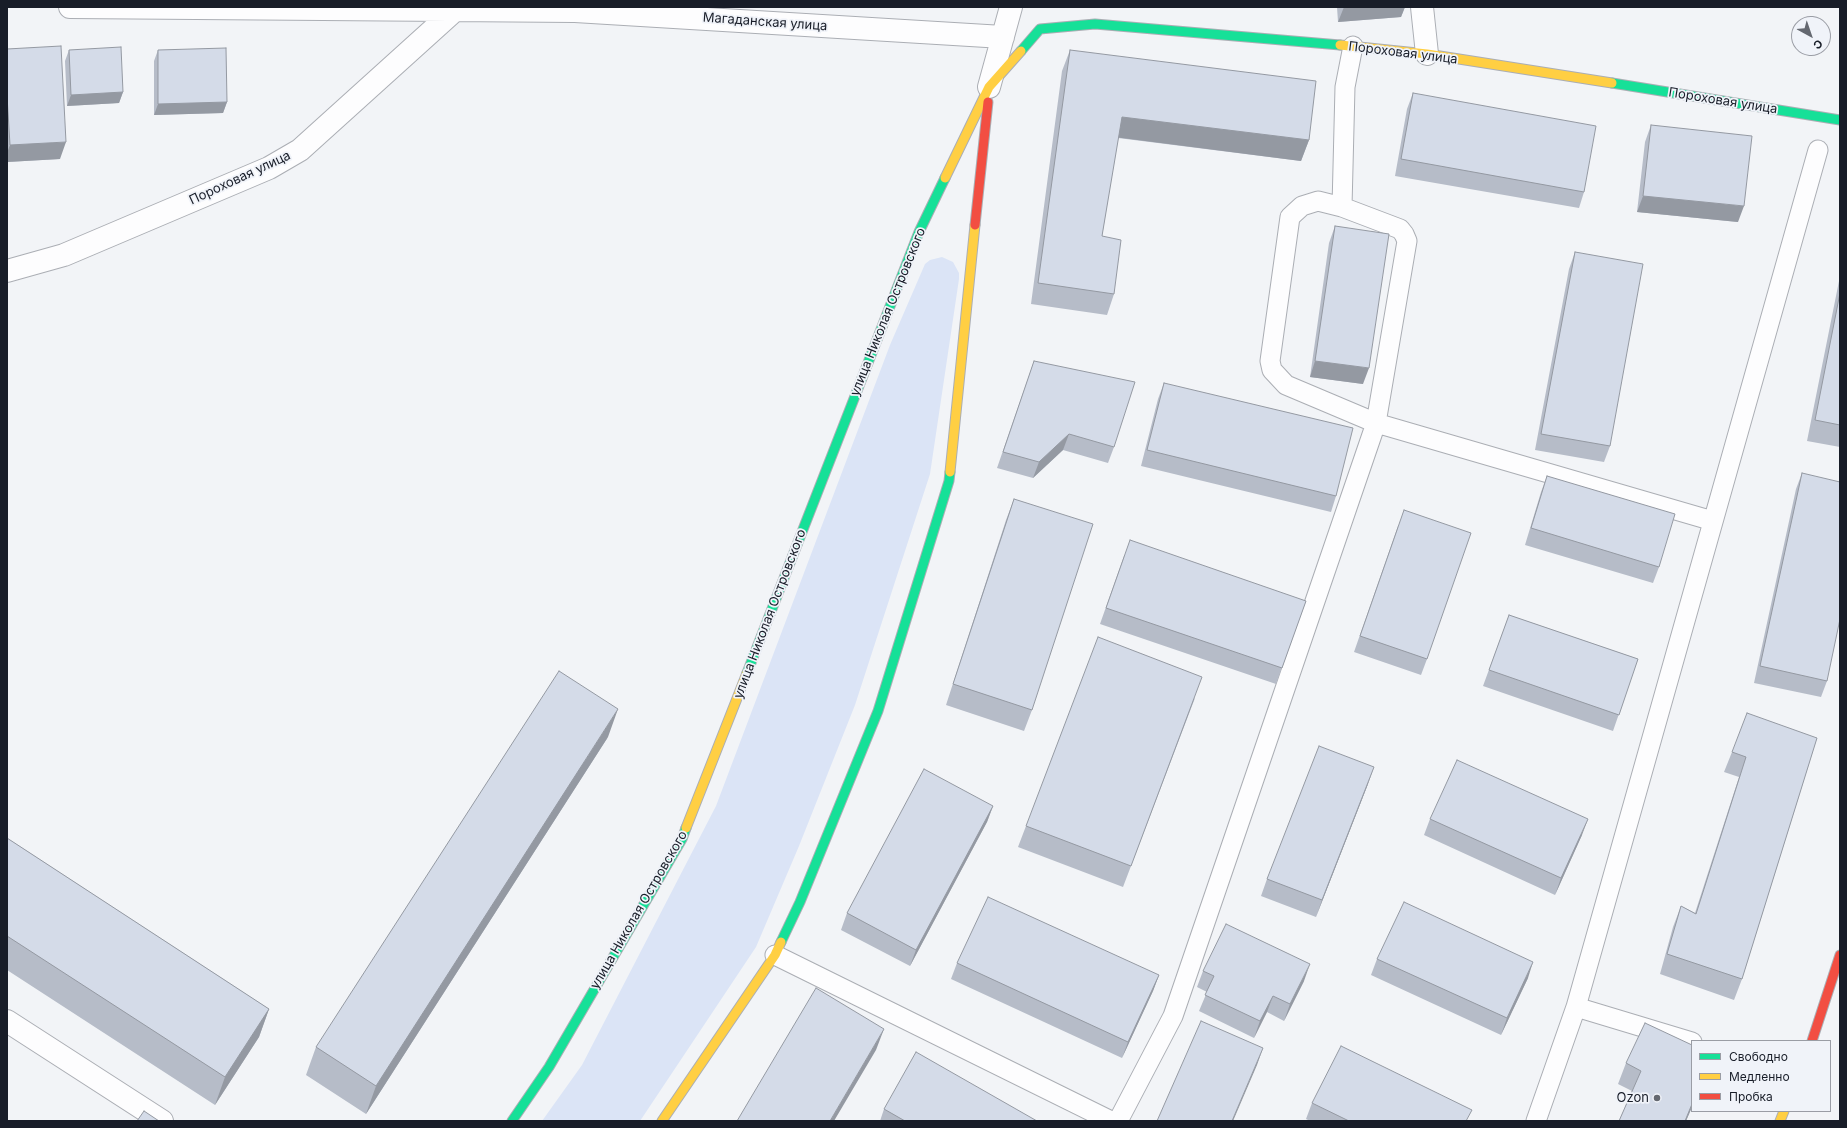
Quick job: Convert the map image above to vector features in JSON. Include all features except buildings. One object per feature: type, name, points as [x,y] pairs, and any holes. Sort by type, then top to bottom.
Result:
[{"type":"main road","name":"Пороховая улица","points":[[989,87],[1040,28],[1095,24],[1353,46],[1427,54],[1840,120]]},
{"type":"main road","name":"улица Николая Островского","points":[[662,1121],[775,955],[800,902],[878,711],[949,481],[989,87]]},
{"type":"main road","name":"улица Николая Островского","points":[[512,1121],[549,1067],[682,839],[919,232],[989,87]]},
{"type":"main road","points":[[1812,1040],[1840,955]]},
{"type":"street","name":"Магаданская улица","points":[[70,7],[455,10],[575,9],[1003,38]]},
{"type":"street","name":"улица Николая Островского","points":[[989,87],[1011,7]]},
{"type":"street","points":[[1422,7],[1427,54]]},
{"type":"street","name":"Пороховая улица","points":[[7,272],[64,255],[269,168],[300,150],[455,10]]},
{"type":"street","points":[[7,1021],[162,1121]]},
{"type":"lane","points":[[1342,207],[1345,87],[1353,46]]},
{"type":"lane","points":[[1536,1121],[1576,1007],[1818,150]]},
{"type":"lane","points":[[1118,1121],[1172,1016],[1376,423],[1407,241],[1400,229],[1342,207],[1318,200],[1302,206],[1290,217],[1270,361],[1272,370],[1286,385],[1376,423],[1713,521]]},
{"type":"lane","points":[[775,955],[1111,1121]]},
{"type":"lane","points":[[1576,1007],[1691,1042]]},
{"type":"shaded area","points":[[942,257],[953,262],[959,273],[959,279],[930,474],[855,705],[799,846],[756,947],[640,1121],[542,1121],[582,1065],[716,806],[890,345],[925,264],[930,260]]},
{"type":"traffic: fast","points":[[1021,51],[1040,29],[1095,24],[1340,45]]},
{"type":"traffic: fast","points":[[1612,83],[1840,120]]},
{"type":"traffic: fast","points":[[747,673],[919,232],[945,178]]},
{"type":"traffic: fast","points":[[781,942],[800,902],[878,711],[949,481],[950,472]]},
{"type":"traffic: fast","points":[[512,1121],[549,1067],[682,839],[686,828]]},
{"type":"traffic: slow","points":[[1340,45],[1427,54],[1612,83]]},
{"type":"traffic: slow","points":[[945,178],[989,87],[1021,51]]},
{"type":"traffic: slow","points":[[950,472],[975,225]]},
{"type":"traffic: slow","points":[[686,828],[747,673]]},
{"type":"traffic: slow","points":[[662,1121],[775,955],[781,942]]},
{"type":"traffic: slow","points":[[1780,1121],[1784,1112]]},
{"type":"traffic: jam","points":[[975,225],[988,102]]},
{"type":"traffic: jam","points":[[1812,1040],[1840,955]]},
{"type":"place","name":"Ozon","points":[[1657,1098]]}]
